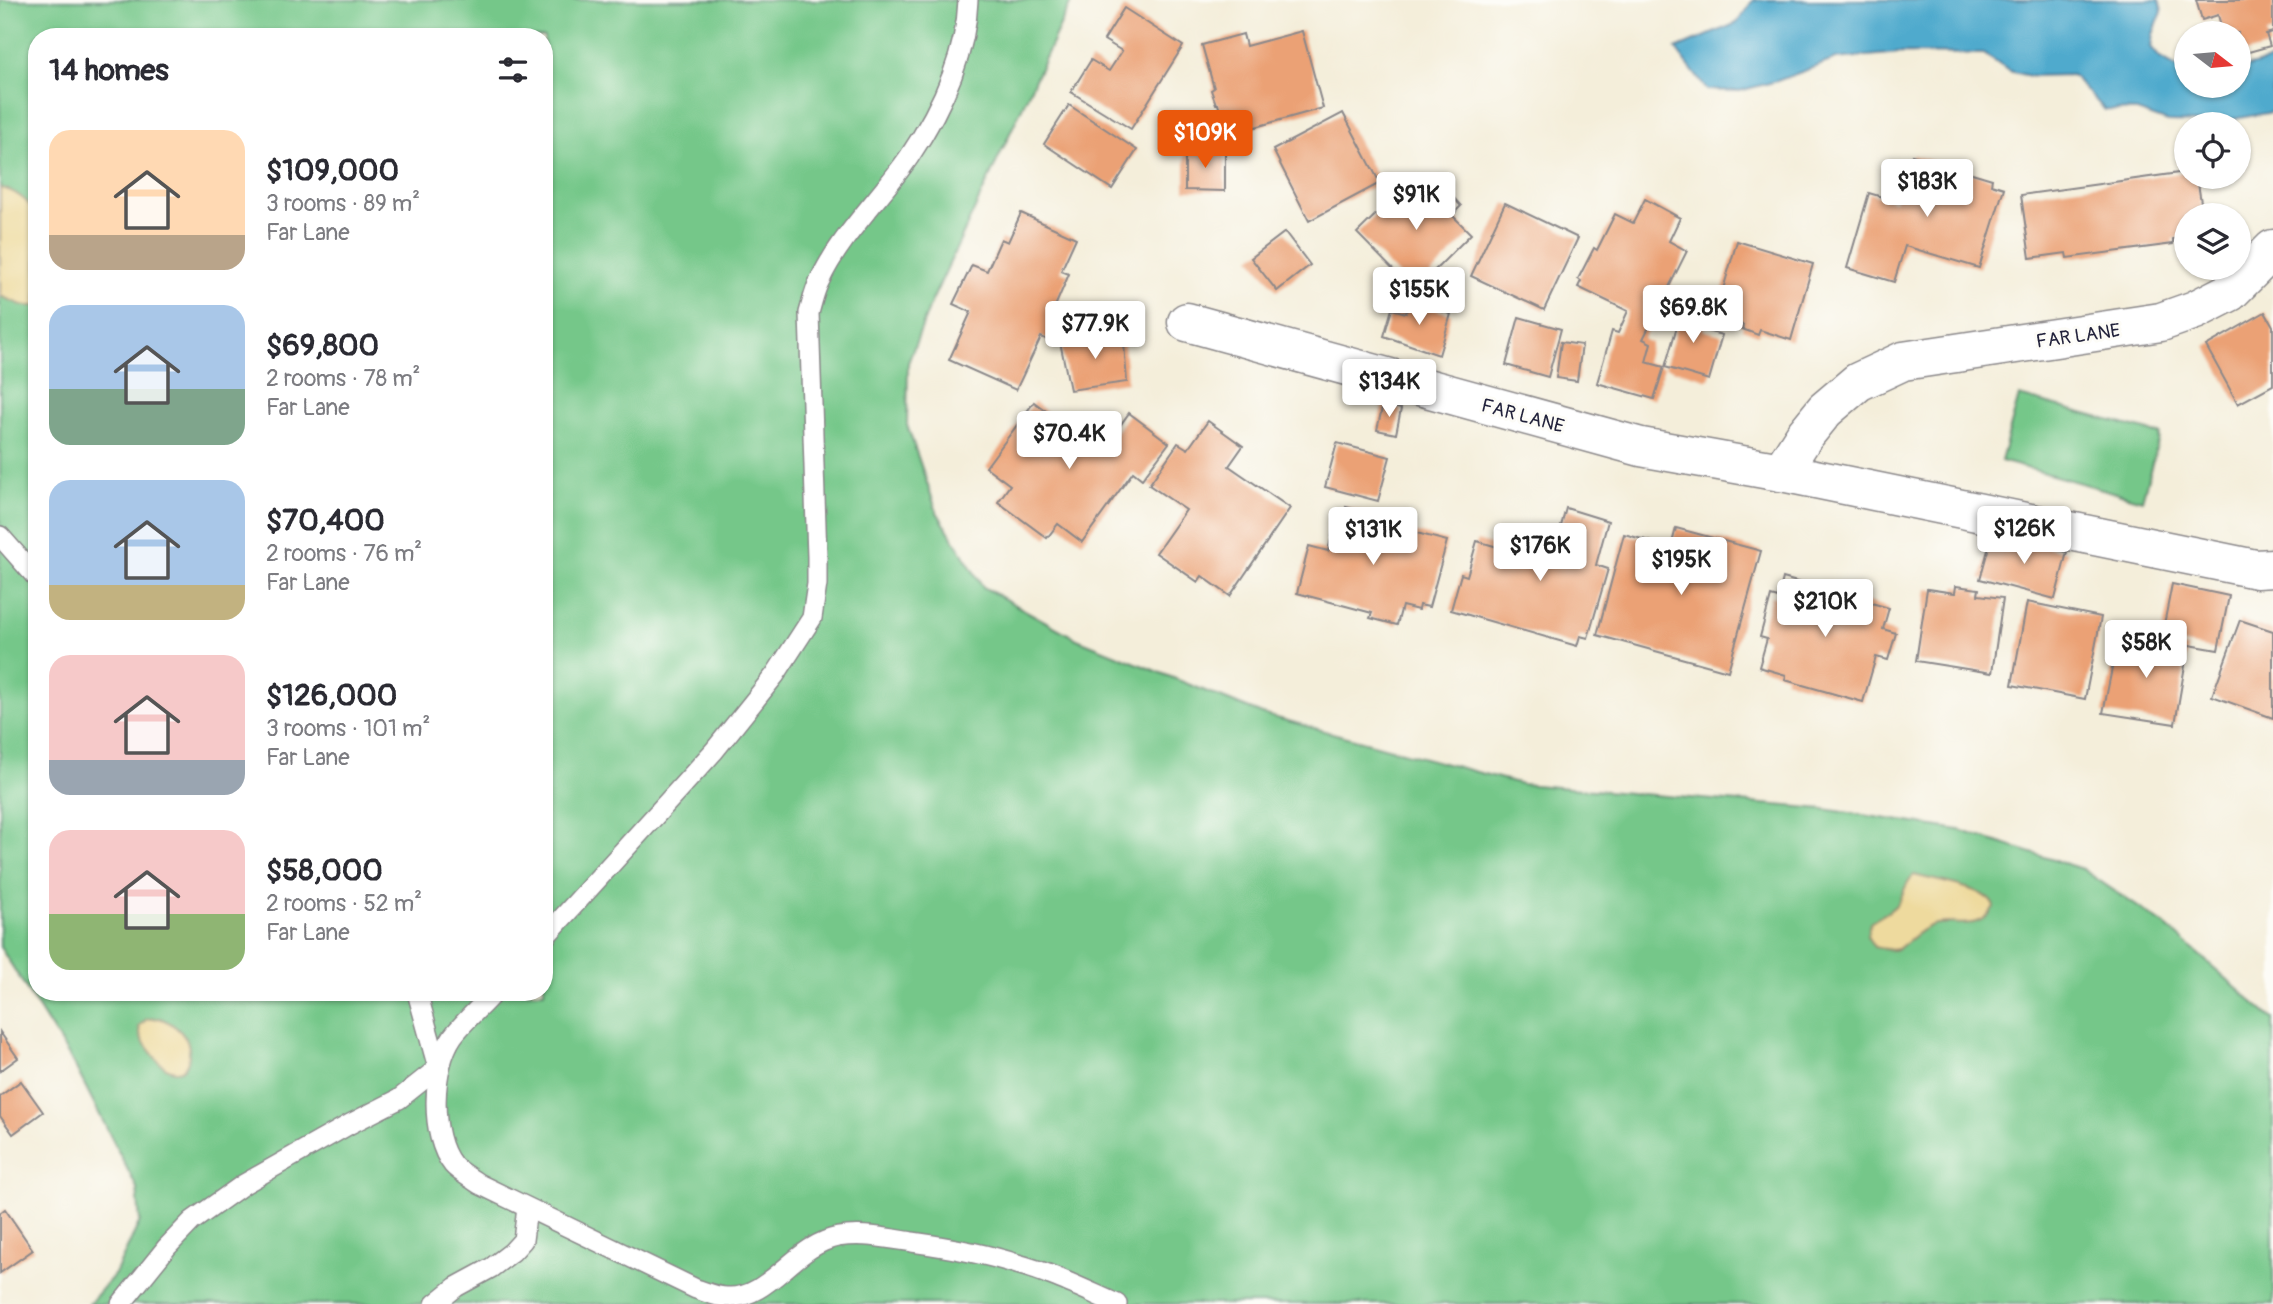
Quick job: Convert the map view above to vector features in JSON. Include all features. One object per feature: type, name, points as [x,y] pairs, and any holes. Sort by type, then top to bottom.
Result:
[{"type":"street","name":"FAR LANE","points":[[1780,472],[1825,410],[1858,382],[1903,361],[2161,322],[2196,310],[2230,292],[2273,249]]},
{"type":"street","name":"FAR LANE","points":[[1187,322],[1641,447],[1780,472],[2256,569],[2273,568]]},
{"type":"lane","points":[[553,928],[714,751],[775,675],[812,618],[817,584],[817,557],[809,313],[818,284],[830,263],[908,158],[935,114],[956,64],[967,27],[968,0]]},
{"type":"lane","points":[[0,536],[28,568]]},
{"type":"lane","points":[[419,1001],[438,1068]]},
{"type":"lane","points":[[486,1001],[454,1035],[443,1054],[438,1068],[436,1112],[444,1149],[453,1166],[479,1184],[527,1208],[696,1289],[727,1297],[746,1295],[759,1289],[793,1259],[816,1244],[837,1237],[860,1235],[966,1250],[1020,1264],[1117,1304]]},
{"type":"lane","points":[[121,1304],[192,1221],[244,1184],[399,1099],[438,1068]]},
{"type":"lane","points":[[435,1304],[456,1287],[491,1268],[512,1252],[523,1240],[527,1208]]},
{"type":"green space","points":[[0,0],[1072,0],[931,303],[908,363],[907,425],[937,512],[983,587],[1077,639],[1262,714],[1521,784],[1824,809],[1959,830],[2082,869],[2166,926],[2273,1019],[2273,1304],[89,1304],[115,1274],[140,1221],[137,1188],[74,1064],[34,1001],[553,1001],[553,28],[28,28],[28,991],[0,947]]},
{"type":"green space","points":[[2019,396],[2160,434],[2142,500],[2001,461]]},
{"type":"sand","points":[[0,188],[11,191],[28,203],[28,306],[0,296]]},
{"type":"sand","points":[[1914,875],[1982,894],[1994,907],[1988,915],[1974,923],[1932,925],[1898,949],[1874,947],[1867,936],[1870,923],[1895,906]]},
{"type":"sand","points":[[160,1018],[181,1032],[188,1044],[186,1066],[177,1071],[162,1065],[141,1037],[139,1026],[147,1019]]},
{"type":"water","points":[[1753,0],[2159,0],[2162,12],[2151,47],[2160,58],[2174,66],[2174,98],[2251,98],[2251,66],[2273,60],[2273,112],[2251,116],[2251,112],[2174,112],[2174,122],[2137,111],[2105,110],[2072,75],[2029,76],[2009,71],[1984,54],[1899,53],[1836,59],[1777,81],[1739,91],[1707,90],[1676,49],[1737,23]]},
{"type":"building","points":[[2196,0],[2273,0],[2273,32],[2266,34],[2270,46],[2251,51],[2251,21],[2220,21],[2218,15],[2202,20]]},
{"type":"building","points":[[1124,8],[1183,46],[1131,129],[1071,92],[1091,60],[1109,71],[1122,51],[1104,40]]},
{"type":"building","points":[[1302,31],[1323,108],[1227,135],[1211,90],[1214,88],[1202,45],[1243,34],[1246,46]]},
{"type":"building","points":[[1069,105],[1137,150],[1112,189],[1044,144]]},
{"type":"building","points":[[1343,113],[1380,183],[1309,221],[1273,150]]},
{"type":"building","points":[[1185,149],[1225,149],[1225,191],[1185,190]]},
{"type":"building","points":[[1912,155],[1992,179],[1991,184],[2004,188],[1979,268],[1905,246],[1894,282],[1847,268],[1869,193],[1895,201],[1903,174],[1907,175]]},
{"type":"building","points":[[2174,174],[2174,189],[2199,189],[2201,203],[2174,203],[2173,244],[2067,258],[2066,253],[2030,258],[2021,195]]},
{"type":"building","points":[[1414,177],[1433,196],[1443,186],[1461,206],[1452,215],[1471,234],[1414,291],[1357,233]]},
{"type":"building","points":[[1645,199],[1680,218],[1669,241],[1687,251],[1643,339],[1651,343],[1646,362],[1664,367],[1654,399],[1597,383],[1612,331],[1618,333],[1628,311],[1578,287],[1581,281],[1578,279],[1594,248],[1597,250],[1615,214],[1633,223]]},
{"type":"building","points":[[1505,203],[1578,238],[1544,310],[1471,276]]},
{"type":"building","points":[[1021,213],[1076,238],[1061,271],[1069,274],[1053,311],[1065,316],[1053,342],[1041,337],[1016,390],[949,360],[971,312],[953,304],[972,265],[987,271],[1001,239],[1008,242]]},
{"type":"building","points":[[1285,232],[1310,265],[1277,291],[1251,258]]},
{"type":"building","points":[[1737,241],[1813,264],[1791,340],[1760,330],[1758,335],[1742,329],[1743,325],[1715,317]]},
{"type":"building","points":[[1409,302],[1451,314],[1439,355],[1384,336],[1392,309],[1406,313]]},
{"type":"building","points":[[1683,306],[1708,313],[1703,330],[1722,335],[1709,380],[1665,367]]},
{"type":"building","points":[[2265,312],[2273,326],[2273,385],[2238,404],[2206,346]]},
{"type":"building","points":[[1519,317],[1561,329],[1548,377],[1506,365]]},
{"type":"building","points":[[1123,330],[1127,382],[1070,390],[1060,342]]},
{"type":"building","points":[[1561,342],[1582,345],[1577,381],[1556,378]]},
{"type":"building","points":[[1034,402],[1101,452],[1129,413],[1169,443],[1142,479],[1133,472],[1082,542],[1058,524],[1047,538],[998,502],[1010,485],[986,467]]},
{"type":"building","points":[[1383,404],[1401,409],[1396,434],[1377,430]]},
{"type":"building","points":[[1208,421],[1243,446],[1229,466],[1290,508],[1230,596],[1202,576],[1198,582],[1156,553],[1186,510],[1149,485],[1178,443],[1188,449]]},
{"type":"building","points":[[1337,443],[1390,457],[1378,501],[1325,487]]},
{"type":"building","points":[[1346,507],[1381,516],[1379,523],[1447,541],[1429,607],[1419,605],[1418,610],[1402,606],[1397,625],[1370,618],[1372,613],[1297,593],[1309,546],[1328,551],[1338,512],[1345,514]]},
{"type":"building","points":[[1566,508],[1608,521],[1596,565],[1608,569],[1588,638],[1580,636],[1577,646],[1451,610],[1461,574],[1467,576],[1477,541],[1532,557],[1536,542],[1555,548]]},
{"type":"building","points":[[1676,528],[1761,551],[1728,671],[1597,635],[1624,534],[1671,547]]},
{"type":"building","points":[[1993,532],[2067,552],[2055,599],[1980,579]]},
{"type":"building","points":[[1783,578],[1889,608],[1883,629],[1896,633],[1888,660],[1876,657],[1863,702],[1785,680],[1786,675],[1759,667],[1767,639],[1760,637],[1771,596],[1778,598]]},
{"type":"building","points":[[2172,584],[2229,596],[2218,650],[2161,640]]},
{"type":"building","points":[[1956,586],[1979,589],[1978,595],[2003,598],[1992,673],[1916,661],[1927,589],[1955,593]]},
{"type":"building","points":[[2027,602],[2101,617],[2085,699],[2012,685]]},
{"type":"building","points":[[2240,620],[2273,631],[2273,718],[2212,696]]},
{"type":"building","points":[[2119,634],[2188,648],[2175,724],[2103,713]]},
{"type":"building","points":[[0,1032],[18,1058],[0,1071]]},
{"type":"building","points":[[21,1081],[43,1112],[13,1134],[0,1116],[0,1096]]},
{"type":"building","points":[[5,1209],[33,1250],[0,1273],[0,1213]]}]
